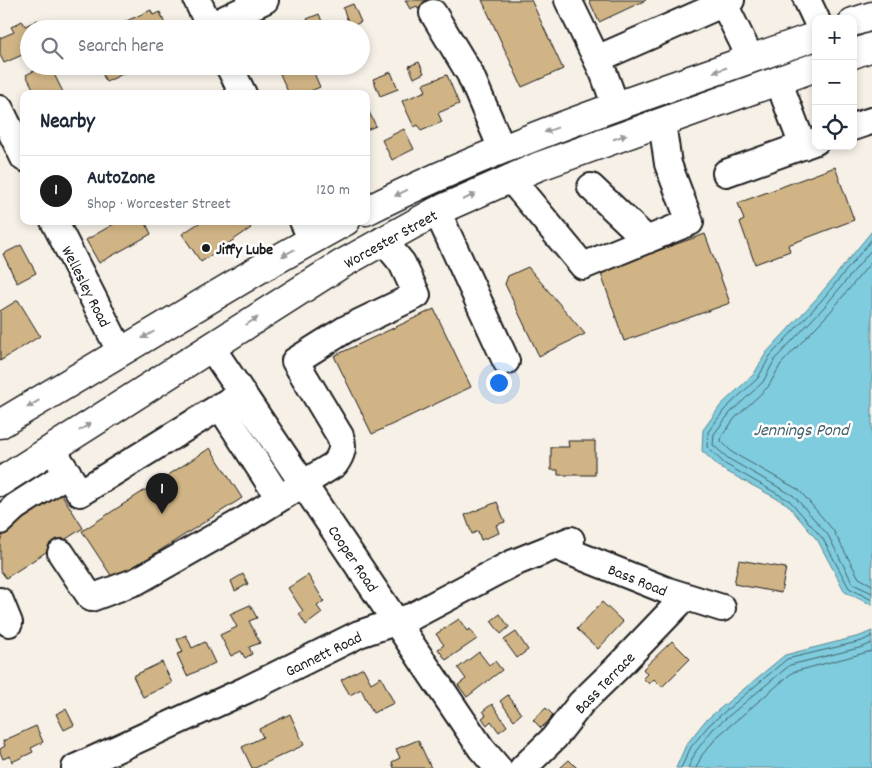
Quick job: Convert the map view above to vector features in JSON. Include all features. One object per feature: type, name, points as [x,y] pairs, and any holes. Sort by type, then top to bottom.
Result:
[{"type":"highway","points":[[857,21],[872,16]]},
{"type":"highway","name":"Worcester Street","points":[[370,208],[502,149],[812,37]]},
{"type":"highway","points":[[857,53],[872,47]]},
{"type":"highway","name":"Worcester Street","points":[[0,482],[340,265],[437,211],[510,178],[572,154],[812,68]]},
{"type":"highway","points":[[0,424],[120,351],[307,231],[330,225]]},
{"type":"street","points":[[197,0],[207,20]]},
{"type":"street","points":[[226,20],[265,0]]},
{"type":"street","points":[[568,0],[597,59],[616,107]]},
{"type":"street","points":[[806,0],[814,15]]},
{"type":"street","points":[[597,59],[727,2],[751,59]]},
{"type":"street","points":[[433,13],[470,74],[502,149]]},
{"type":"street","points":[[234,75],[240,90]]},
{"type":"street","points":[[726,173],[809,143],[778,80]]},
{"type":"street","points":[[0,109],[20,150]]},
{"type":"street","points":[[510,178],[583,266],[690,222],[668,164],[662,122]]},
{"type":"street","points":[[591,187],[647,240]]},
{"type":"street","points":[[437,211],[506,360]]},
{"type":"street","name":"Wellesley Road","points":[[56,225],[120,351]]},
{"type":"street","points":[[61,553],[90,598],[137,581],[242,521],[335,464],[343,447],[340,436],[295,361],[346,329],[417,295],[402,263],[383,240]]},
{"type":"street","name":"Cooper Road","points":[[211,347],[231,399],[303,483],[481,748],[498,768]]},
{"type":"street","points":[[52,449],[80,493],[231,399],[279,498]]},
{"type":"street","points":[[0,521],[15,507],[68,473]]},
{"type":"street","name":"Gannett Road","points":[[75,768],[246,690],[359,634],[422,612],[511,564],[563,543]]},
{"type":"street","name":"Bass Road","points":[[563,543],[685,597],[722,608]]},
{"type":"street","name":"Bass Terrace","points":[[523,768],[554,738],[581,703],[685,597]]},
{"type":"water","name":"Jennings Pond","points":[[872,231],[872,605],[845,592],[818,541],[787,504],[722,469],[702,451],[703,430],[721,405],[754,374],[766,353],[817,298]]},
{"type":"water","points":[[872,631],[872,768],[676,768],[686,745],[705,721],[785,655],[860,636]]},
{"type":"building","points":[[405,0],[436,0],[419,10],[417,6],[410,9]]},
{"type":"building","points":[[482,0],[531,0],[563,69],[522,87]]},
{"type":"building","points":[[589,0],[646,0],[599,22]]},
{"type":"building","points":[[353,4],[360,20],[347,20],[343,8]]},
{"type":"building","points":[[151,10],[153,15],[160,12],[163,20],[129,20]]},
{"type":"building","points":[[319,14],[321,20],[307,20]]},
{"type":"building","points":[[20,22],[20,56],[4,63],[0,55],[0,38],[14,32],[11,27]]},
{"type":"building","points":[[419,62],[424,73],[414,78],[409,66]]},
{"type":"building","points":[[391,72],[398,89],[380,96],[373,79]]},
{"type":"building","points":[[26,75],[54,75],[62,90],[34,90]]},
{"type":"building","points":[[103,75],[121,75],[106,82]]},
{"type":"building","points":[[280,75],[315,75],[320,87],[313,90],[287,90]]},
{"type":"building","points":[[447,75],[459,104],[438,113],[442,122],[421,131],[418,125],[414,127],[402,101],[426,91],[423,84]]},
{"type":"building","points":[[370,114],[376,126],[370,128]]},
{"type":"building","points":[[404,129],[414,149],[392,160],[382,140]]},
{"type":"building","points":[[835,167],[854,220],[788,245],[790,251],[755,264],[740,222],[744,220],[738,203]]},
{"type":"building","points":[[112,225],[147,225],[151,234],[99,263],[86,240]]},
{"type":"building","name":"Jiffy Lube","points":[[196,225],[249,225],[251,228],[201,262],[182,234]]},
{"type":"building","points":[[705,234],[730,303],[624,341],[600,271]]},
{"type":"building","points":[[21,245],[36,273],[17,283],[3,254]]},
{"type":"building","points":[[528,267],[585,334],[539,356],[505,284],[508,276]]},
{"type":"building","points":[[18,300],[40,336],[0,361],[0,311]]},
{"type":"building","points":[[434,309],[471,387],[372,434],[334,356]]},
{"type":"building","points":[[568,441],[595,441],[595,475],[558,475],[558,470],[551,470],[551,447],[569,447]]},
{"type":"building","points":[[210,448],[242,498],[114,580],[82,531]]},
{"type":"building","points":[[57,487],[83,528],[6,578],[0,570],[0,541],[5,530]]},
{"type":"building","points":[[497,502],[505,522],[496,525],[499,533],[481,540],[478,531],[472,534],[465,515]]},
{"type":"building","points":[[739,560],[786,568],[781,593],[734,584]]},
{"type":"building","points":[[243,574],[248,584],[235,591],[231,581]]},
{"type":"building","points":[[308,575],[324,601],[317,606],[322,613],[306,625],[299,614],[303,611],[288,588]]},
{"type":"building","points":[[602,602],[623,622],[598,649],[577,629]]},
{"type":"building","points":[[250,605],[257,618],[249,621],[260,643],[249,647],[252,654],[245,658],[241,651],[231,656],[220,635],[237,627],[230,614]]},
{"type":"building","points":[[500,614],[509,627],[501,634],[491,621]]},
{"type":"building","points":[[459,619],[467,631],[470,629],[477,639],[446,660],[438,649],[444,645],[436,634]]},
{"type":"building","points":[[516,632],[528,650],[517,658],[504,640]]},
{"type":"building","points":[[186,635],[192,648],[205,642],[215,663],[187,676],[177,654],[183,652],[177,639]]},
{"type":"building","points":[[672,641],[690,659],[662,687],[654,679],[649,684],[643,678],[647,674],[643,669]]},
{"type":"building","points":[[479,652],[489,665],[495,661],[502,670],[467,697],[458,685],[466,679],[458,668]]},
{"type":"building","points":[[162,662],[172,683],[143,697],[133,676]]},
{"type":"building","points":[[363,668],[371,683],[381,677],[394,703],[373,713],[361,689],[350,695],[341,680]]},
{"type":"building","points":[[508,695],[521,714],[514,720],[500,701]]},
{"type":"building","points":[[492,704],[507,726],[499,732],[491,721],[487,725],[482,718],[486,715],[483,711]]},
{"type":"building","points":[[546,708],[554,716],[541,728],[533,720]]},
{"type":"building","points":[[66,709],[74,725],[64,730],[56,714]]},
{"type":"building","points":[[290,714],[304,745],[252,768],[242,747],[263,737],[259,729]]},
{"type":"building","points":[[36,726],[43,742],[31,748],[33,752],[12,762],[10,756],[3,759],[0,749],[5,746],[3,741]]},
{"type":"building","points":[[418,740],[431,768],[394,768],[392,762],[400,758],[396,749]]},
{"type":"building","points":[[569,760],[577,768],[560,768]]},
{"type":"place","name":"Jiffy Lube","points":[[206,248]]},
{"type":"place","name":"AutoZone","points":[[162,514]]}]
